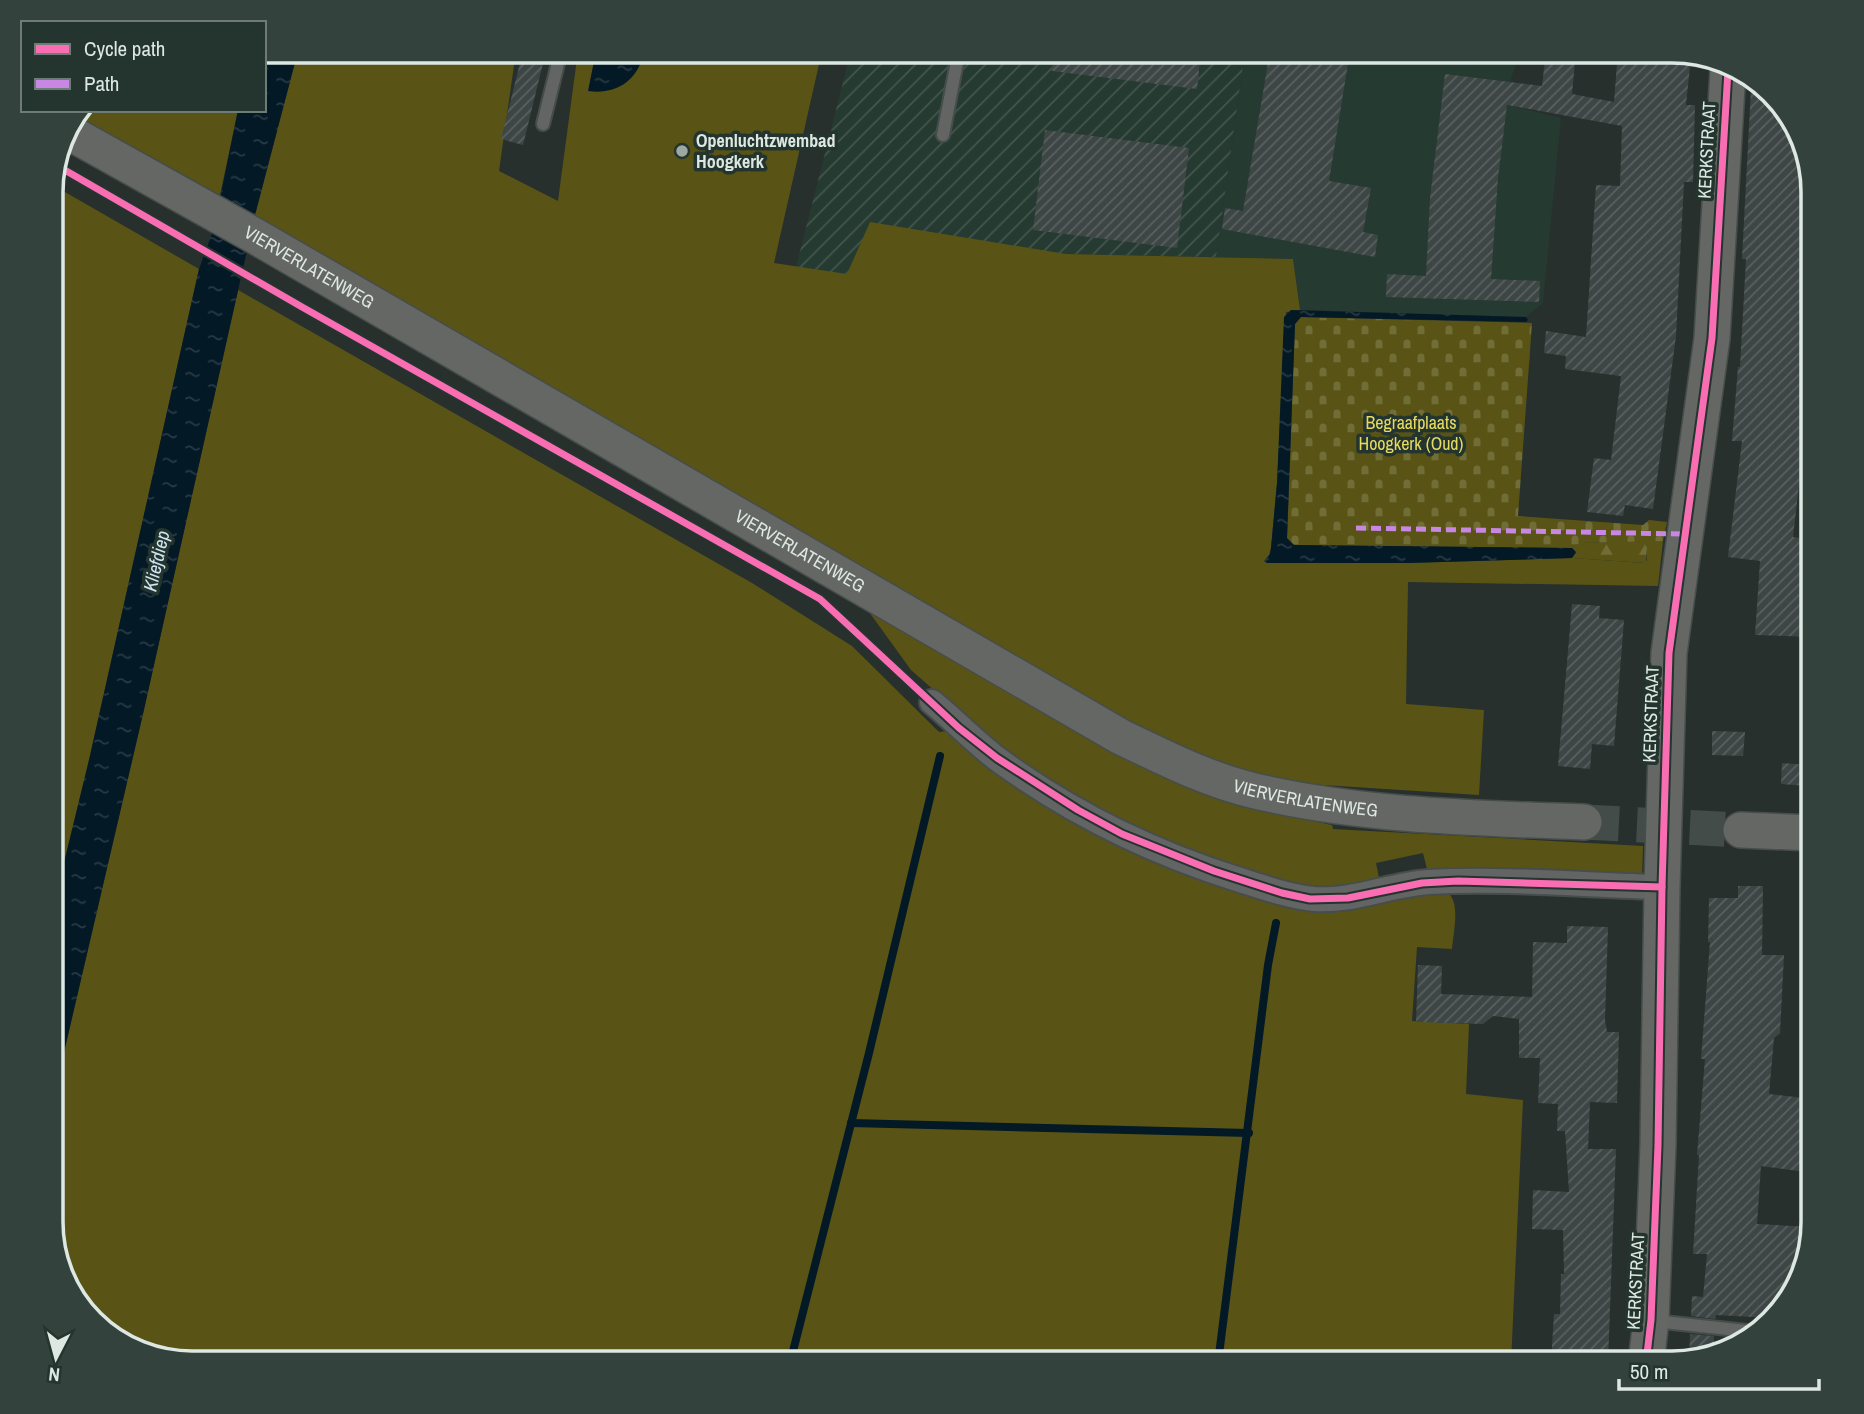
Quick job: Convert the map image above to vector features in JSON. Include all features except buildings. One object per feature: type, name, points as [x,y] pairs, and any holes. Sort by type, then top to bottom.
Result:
[{"type":"main road","name":"KERKSTRAAT","points":[[1647,1351],[1658,1145],[1669,653],[1712,338],[1728,75]]},
{"type":"main road","name":"VIERVERLATENWEG","points":[[76,136],[210,210],[1121,737],[1189,770],[1253,791],[1333,806],[1412,815],[1584,822]]},
{"type":"main road","points":[[1741,830],[1801,832]]},
{"type":"street","points":[[932,702],[997,758],[1078,810],[1122,834],[1171,855],[1282,893],[1332,900],[1422,883],[1458,881],[1662,887]]},
{"type":"lane","points":[[543,124],[558,63]]},
{"type":"lane","points":[[943,135],[957,63]]},
{"type":"lane","points":[[1651,1320],[1742,1330]]},
{"type":"shaded area","points":[[848,63],[1243,63],[1216,257],[1066,254],[847,275],[796,267]]},
{"type":"shaded area","points":[[1243,63],[1516,63],[1507,105],[1561,118],[1543,303],[1526,317],[1300,310],[1293,259],[1216,257]]},
{"type":"green space","points":[[295,63],[514,63],[499,171],[558,201],[576,63],[819,63],[774,263],[847,274],[870,222],[1066,254],[1293,259],[1300,310],[1286,312],[1277,483],[1271,548],[1267,563],[1408,563],[1572,558],[1645,563],[1646,541],[1663,541],[1658,586],[1408,582],[1406,704],[1484,710],[1479,795],[1292,783],[1217,763],[1173,746],[523,374],[255,215]]},
{"type":"green space","points":[[91,112],[238,112],[220,195],[85,120]]},
{"type":"green space","points":[[63,191],[199,269],[63,867]]},
{"type":"green space","points":[[238,290],[752,583],[852,646],[939,732],[949,731],[1241,890],[1395,899],[1445,891],[1450,895],[1455,909],[1452,949],[1417,947],[1412,1021],[1469,1024],[1466,1094],[1523,1100],[1512,1351],[192,1351],[167,1349],[135,1338],[113,1324],[95,1307],[76,1279],[67,1256],[63,1231],[63,1057]]},
{"type":"green space","name":"Begraafplaats Hoogkerk (Oud)","points":[[1301,317],[1532,323],[1518,516],[1643,525],[1649,520],[1667,522],[1663,541],[1581,543],[1572,548],[1294,545],[1287,539],[1295,324]]},
{"type":"green space","points":[[1646,541],[1646,563],[1572,558],[1576,553],[1572,548],[1580,543]]},
{"type":"green space","points":[[864,605],[1289,816],[1332,825],[1333,829],[1643,846],[1642,877],[1428,873],[1423,853],[1376,863],[1380,883],[1337,890],[1296,885],[1220,863],[1143,832],[1062,790],[1000,748],[911,670]]},
{"type":"water","name":"Kliefdiep","points":[[266,63],[295,63],[255,215],[63,1057],[63,867],[199,269],[214,228],[238,112],[266,112]]},
{"type":"water","points":[[594,63],[640,63],[636,73],[623,85],[607,91],[588,91]]},
{"type":"water","points":[[1291,310],[1526,317],[1528,320],[1301,317],[1295,324],[1287,538],[1294,545],[1572,548],[1576,552],[1572,558],[1408,563],[1264,561],[1271,548],[1277,483],[1284,317]]},
{"type":"waterway","points":[[793,1351],[869,1053],[940,756]]},
{"type":"waterway","points":[[1220,1351],[1268,965],[1276,923]]},
{"type":"waterway","points":[[851,1123],[1249,1133]]},
{"type":"tunnel","points":[[1584,822],[1741,830]]},
{"type":"marked path","points":[[1356,528],[1685,534]]},
{"type":"cycle path","points":[[1647,1351],[1658,1145],[1669,653],[1712,338],[1728,75]]},
{"type":"cycle path","points":[[65,170],[820,599],[959,728],[997,758],[1078,810],[1122,834],[1214,871],[1310,899],[1348,898],[1422,883],[1458,881],[1662,887]]},
{"type":"place","name":"Openluchtzwembad Hoogkerk","points":[[682,151]]}]
